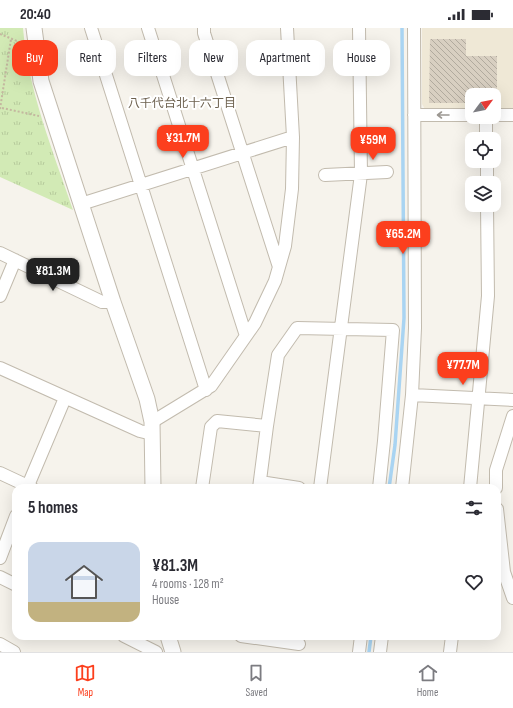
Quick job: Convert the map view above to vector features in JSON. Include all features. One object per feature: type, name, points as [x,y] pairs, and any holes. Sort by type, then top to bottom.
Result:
[{"type":"street","points":[[34,28],[41,81],[113,302],[147,399],[152,428],[153,484]]},
{"type":"street","points":[[91,28],[206,390]]},
{"type":"street","points":[[148,28],[246,336]]},
{"type":"street","points":[[204,28],[204,33],[280,268]]},
{"type":"street","points":[[0,368],[140,431],[152,428],[206,390],[246,336],[265,304],[280,268],[291,202],[293,137],[287,28]]},
{"type":"street","points":[[321,484],[361,174],[359,28]]},
{"type":"street","points":[[402,484],[412,395],[415,328],[414,28]]},
{"type":"street","points":[[414,115],[465,115]]},
{"type":"street","points":[[501,115],[513,115]]},
{"type":"street","points":[[81,204],[293,137]]},
{"type":"street","points":[[325,175],[387,172]]},
{"type":"street","points":[[470,484],[477,399],[488,296],[487,212]]},
{"type":"street","points":[[0,253],[102,302],[113,302]]},
{"type":"street","points":[[0,296],[15,260]]},
{"type":"street","points":[[260,484],[278,355],[291,334],[297,328],[341,328],[393,330],[379,484]]},
{"type":"street","points":[[412,395],[513,400]]},
{"type":"street","points":[[30,484],[65,398]]},
{"type":"street","points":[[496,484],[496,470],[513,416]]},
{"type":"street","points":[[203,484],[211,427],[217,421],[267,426]]},
{"type":"street","points":[[0,473],[23,484]]},
{"type":"street","points":[[0,558],[12,526]]},
{"type":"street","points":[[501,545],[504,572],[513,598]]},
{"type":"street","points":[[0,577],[12,583]]},
{"type":"street","points":[[132,640],[156,652]]},
{"type":"street","points":[[169,640],[172,652]]},
{"type":"street","points":[[270,640],[299,644]]},
{"type":"street","points":[[359,652],[360,640]]},
{"type":"street","points":[[380,652],[382,640]]},
{"type":"street","points":[[450,652],[452,640]]},
{"type":"street","points":[[0,644],[14,652]]},
{"type":"path","points":[[0,34],[14,40]]},
{"type":"path","points":[[11,39],[1,109],[46,117]]},
{"type":"shaded area","points":[[422,28],[513,28],[513,110],[501,110],[501,88],[465,88],[465,110],[426,111],[422,104]]},
{"type":"green space","points":[[0,28],[23,28],[25,40],[12,40],[12,76],[31,76],[42,120],[73,210],[0,177]]},
{"type":"building","points":[[430,39],[466,39],[466,56],[497,56],[497,88],[465,88],[465,103],[429,103]]},
{"type":"waterway","points":[[390,484],[395,445],[404,318],[402,28]]},
{"type":"waterway","points":[[369,652],[370,640]]},
{"type":"district","name":"八千代台北十六丁目","points":[[182,103]]}]
